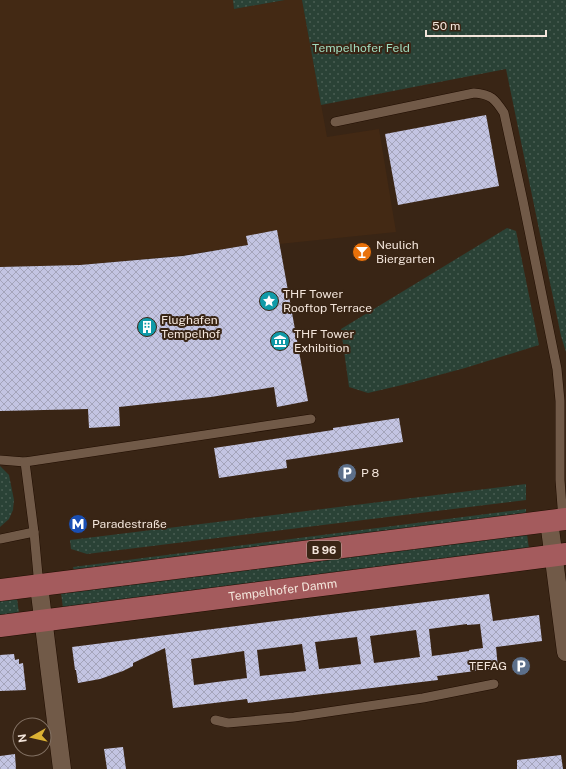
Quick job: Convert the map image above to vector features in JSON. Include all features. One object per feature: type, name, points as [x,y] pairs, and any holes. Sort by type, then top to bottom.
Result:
[{"type":"main road","name":"B 96","points":[[0,590],[559,520]]},
{"type":"main road","name":"Tempelhofer Damm","points":[[0,626],[560,555]]},
{"type":"street","points":[[559,520],[566,652]]},
{"type":"street","points":[[39,586],[62,769]]},
{"type":"lane","points":[[335,122],[474,93],[485,94],[491,97],[496,101],[504,113],[557,369],[560,401],[559,520]]},
{"type":"lane","points":[[0,460],[25,462],[310,419]]},
{"type":"lane","points":[[25,462],[39,586]]},
{"type":"lane","points":[[0,539],[34,532]]},
{"type":"lane","points":[[215,720],[228,723],[294,717],[423,698],[466,688],[494,684]]},
{"type":"shaded area","points":[[0,0],[233,0],[234,9],[285,0],[302,0],[327,137],[379,129],[396,232],[279,244],[246,236],[248,245],[183,255],[80,265],[0,267]]},
{"type":"green space","points":[[233,0],[285,0],[234,9]]},
{"type":"green space","name":"Tempelhofer Feld","points":[[302,0],[566,0],[566,352],[561,336],[506,69],[321,105]]},
{"type":"green space","points":[[507,228],[516,231],[539,345],[465,368],[368,393],[349,387],[341,329]]},
{"type":"green space","points":[[0,466],[9,475],[14,500],[13,510],[9,519],[0,527]]},
{"type":"green space","points":[[526,484],[526,500],[87,554],[71,549],[70,540]]},
{"type":"green space","points":[[526,509],[526,514],[74,571],[73,567]]},
{"type":"green space","points":[[527,534],[529,549],[63,608],[61,593]]},
{"type":"green space","points":[[17,598],[19,614],[0,617],[0,600]]},
{"type":"building","points":[[486,115],[499,186],[398,205],[385,134]]},
{"type":"building","name":"Flughafen Tempelhof","points":[[277,230],[308,401],[277,407],[274,387],[211,397],[119,407],[120,426],[89,428],[88,409],[0,411],[0,267],[80,265],[183,256],[248,245],[246,236]]},
{"type":"building","points":[[399,418],[403,442],[286,460],[287,468],[219,478],[214,448],[333,430],[333,428]]},
{"type":"building","points":[[489,594],[493,621],[539,615],[542,641],[496,647],[498,668],[437,676],[438,680],[248,703],[247,699],[173,708],[165,648],[133,663],[133,666],[123,671],[100,679],[78,683],[72,647]],"holes":[[[467,624],[480,624],[483,648],[432,656],[429,629]],[[416,630],[420,657],[374,663],[370,636]],[[357,637],[361,664],[319,669],[315,642]],[[302,644],[306,671],[260,676],[257,650]],[[244,651],[247,678],[194,685],[191,659]]]},
{"type":"building","points":[[14,654],[15,660],[19,659],[19,664],[23,663],[26,690],[0,691],[0,655]]},
{"type":"building","points":[[123,747],[126,769],[107,769],[104,749]]},
{"type":"building","points":[[12,754],[12,757],[15,757],[16,769],[0,769],[0,756]]},
{"type":"building","points":[[561,755],[563,769],[517,769],[517,760]]},
{"type":"place","name":"Neulich Biergarten","points":[[362,252]]},
{"type":"place","name":"THF Tower Rooftop Terrace","points":[[269,301]]},
{"type":"place","name":"Flughafen Tempelhof","points":[[147,327]]},
{"type":"place","name":"THF Tower Exhibition","points":[[280,341]]},
{"type":"place","name":"P 8","points":[[347,473]]},
{"type":"place","name":"Paradestraße","points":[[78,524]]},
{"type":"place","name":"TEFAG","points":[[521,666]]}]
